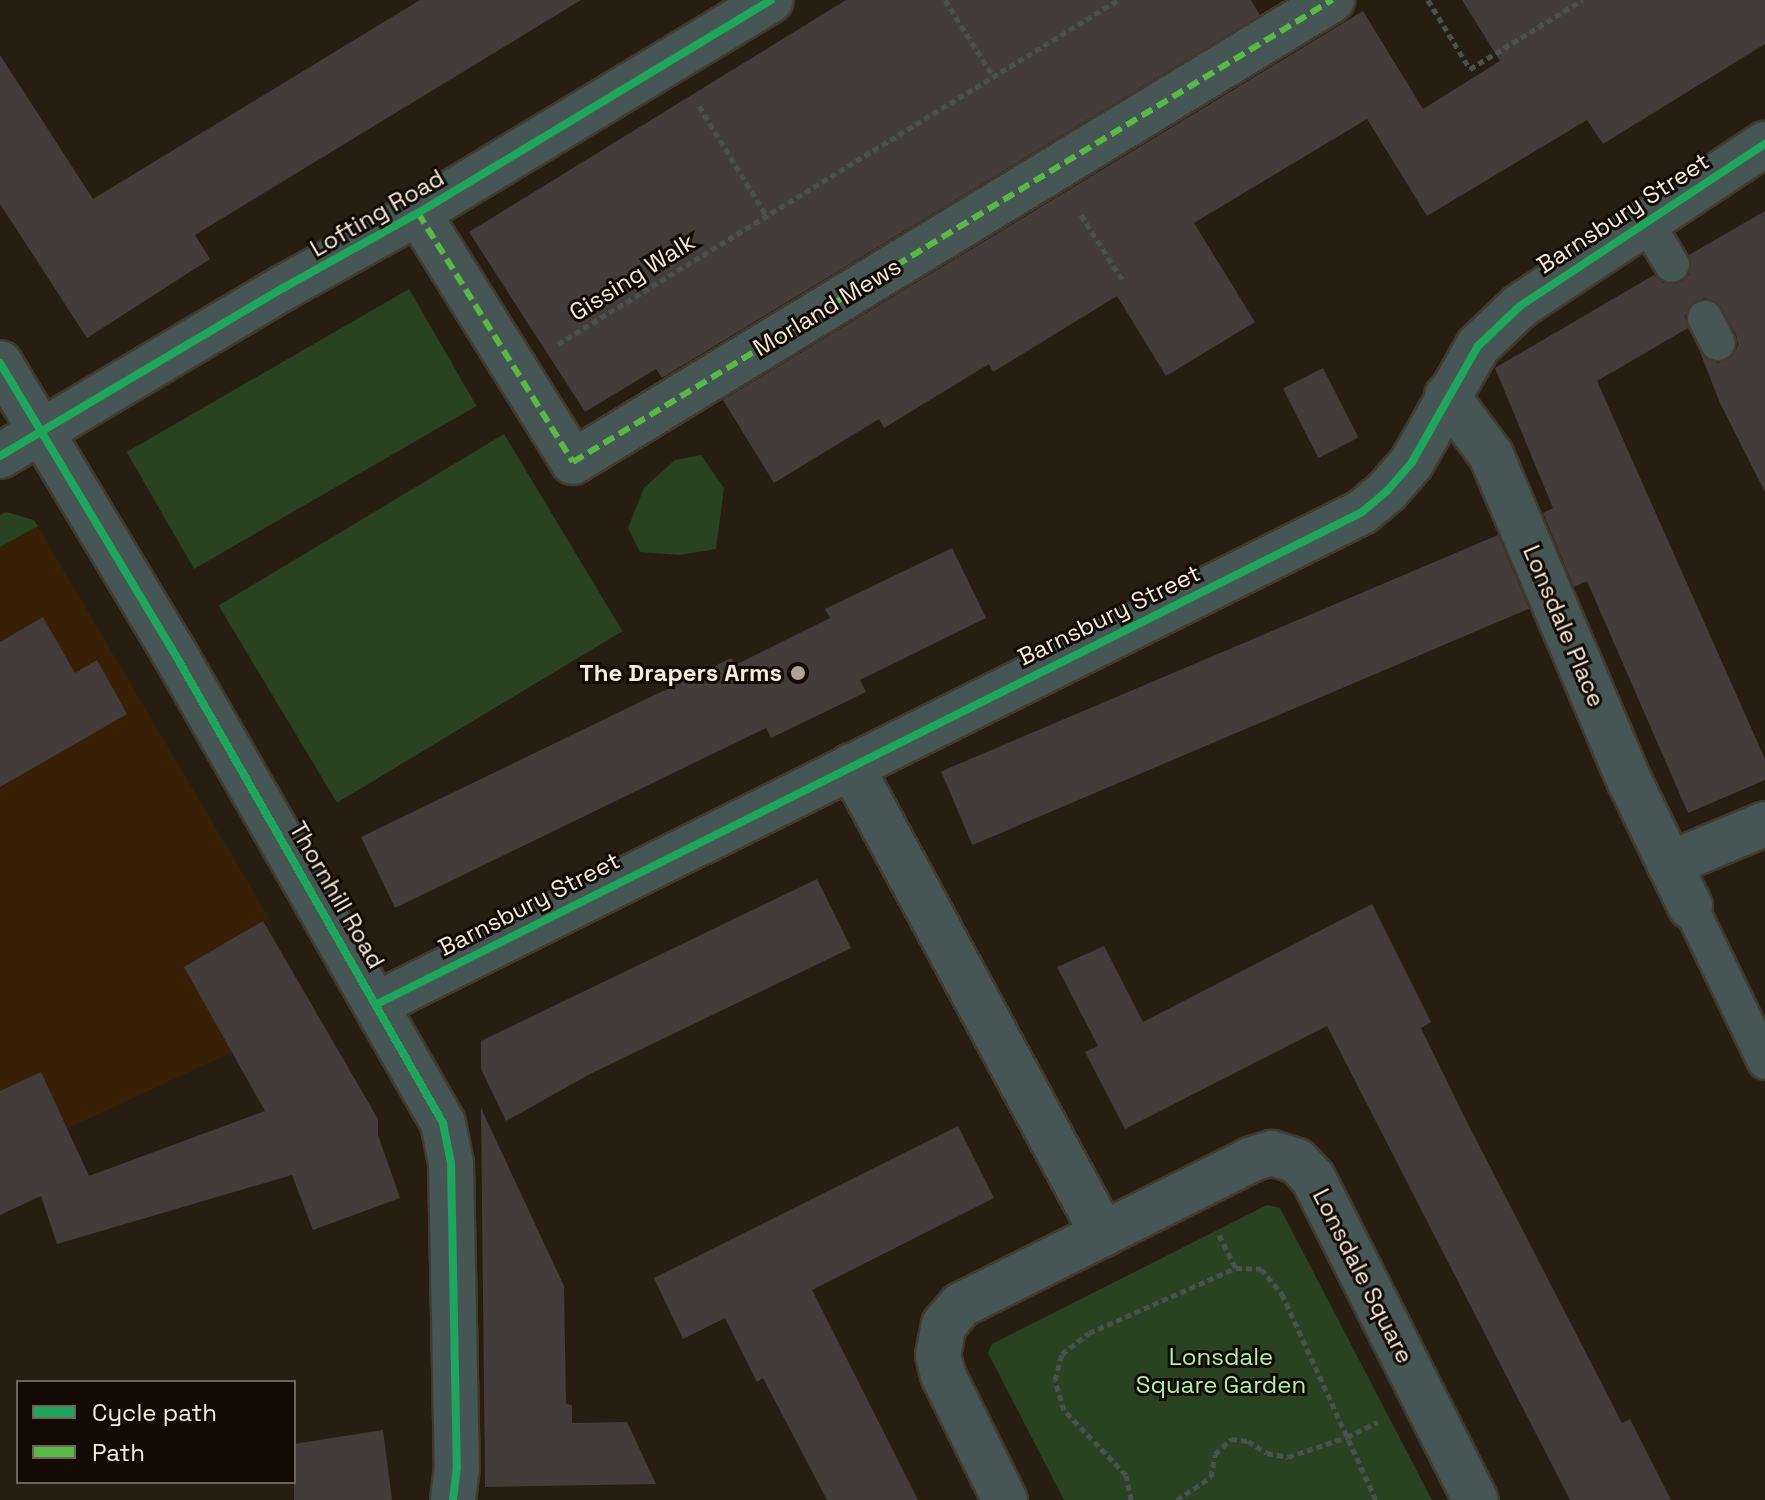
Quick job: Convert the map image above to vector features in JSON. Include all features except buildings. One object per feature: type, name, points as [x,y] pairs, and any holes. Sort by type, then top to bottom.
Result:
[{"type":"street","name":"Lofting Road","points":[[0,456],[418,213],[771,0]]},
{"type":"street","name":"Morland Mews","points":[[418,213],[573,462],[1332,0]]},
{"type":"street","name":"Barnsbury Street","points":[[377,1004],[1362,512],[1387,491],[1412,462],[1478,346],[1520,306],[1765,144]]},
{"type":"street","name":"Thornhill Road","points":[[0,363],[377,1004],[443,1123],[449,1146],[457,1455],[453,1500]]},
{"type":"street","name":"Lonsdale Place","points":[[1447,396],[1491,455],[1690,906]]},
{"type":"street","points":[[851,766],[1103,1234]]},
{"type":"street","points":[[1669,864],[1765,824]]},
{"type":"street","name":"Lonsdale Square","points":[[1005,1500],[943,1375],[938,1355],[944,1325],[961,1305],[1252,1159],[1272,1153],[1297,1161],[1313,1178],[1476,1500]]},
{"type":"lane","points":[[1646,222],[1672,265]]},
{"type":"lane","points":[[1690,906],[1765,1062]]},
{"type":"path","points":[[945,0],[993,76]]},
{"type":"path","points":[[1428,0],[1470,69],[1582,0]]},
{"type":"path","points":[[672,60],[766,215]]},
{"type":"path","points":[[1052,170],[1123,281]]},
{"type":"path","points":[[1131,1500],[1126,1475],[1064,1410],[1055,1380],[1062,1354],[1089,1333],[1236,1268],[1261,1269],[1282,1294],[1376,1500]]},
{"type":"path","points":[[1177,1500],[1211,1477],[1215,1454],[1231,1439],[1248,1441],[1267,1453],[1288,1457],[1347,1437],[1425,1399]]},
{"type":"shaded area","points":[[6,512],[34,520],[269,918],[264,921],[313,1006],[232,1052],[0,1160],[0,515]]},
{"type":"green space","points":[[409,289],[476,406],[194,569],[127,452]]},
{"type":"green space","points":[[504,434],[622,631],[337,803],[219,606]]},
{"type":"green space","points":[[701,455],[724,488],[716,549],[679,555],[640,552],[628,528],[644,488],[675,460]]},
{"type":"green space","points":[[6,512],[34,520],[38,526],[0,547],[0,515]]},
{"type":"green space","name":"Lonsdale Square Garden","points":[[1267,1205],[1280,1208],[1432,1500],[1064,1500],[988,1353],[992,1344]]},
{"type":"marked path","points":[[418,213],[573,462],[1332,0]]},
{"type":"cycle path","points":[[0,456],[283,288],[418,213],[771,0]]},
{"type":"cycle path","points":[[377,1004],[1362,512],[1387,491],[1412,462],[1478,346],[1520,306],[1765,144]]},
{"type":"cycle path","points":[[0,363],[172,649],[443,1123],[451,1163],[457,1467],[453,1500]]},
{"type":"place","name":"The Drapers Arms","points":[[798,673]]}]
